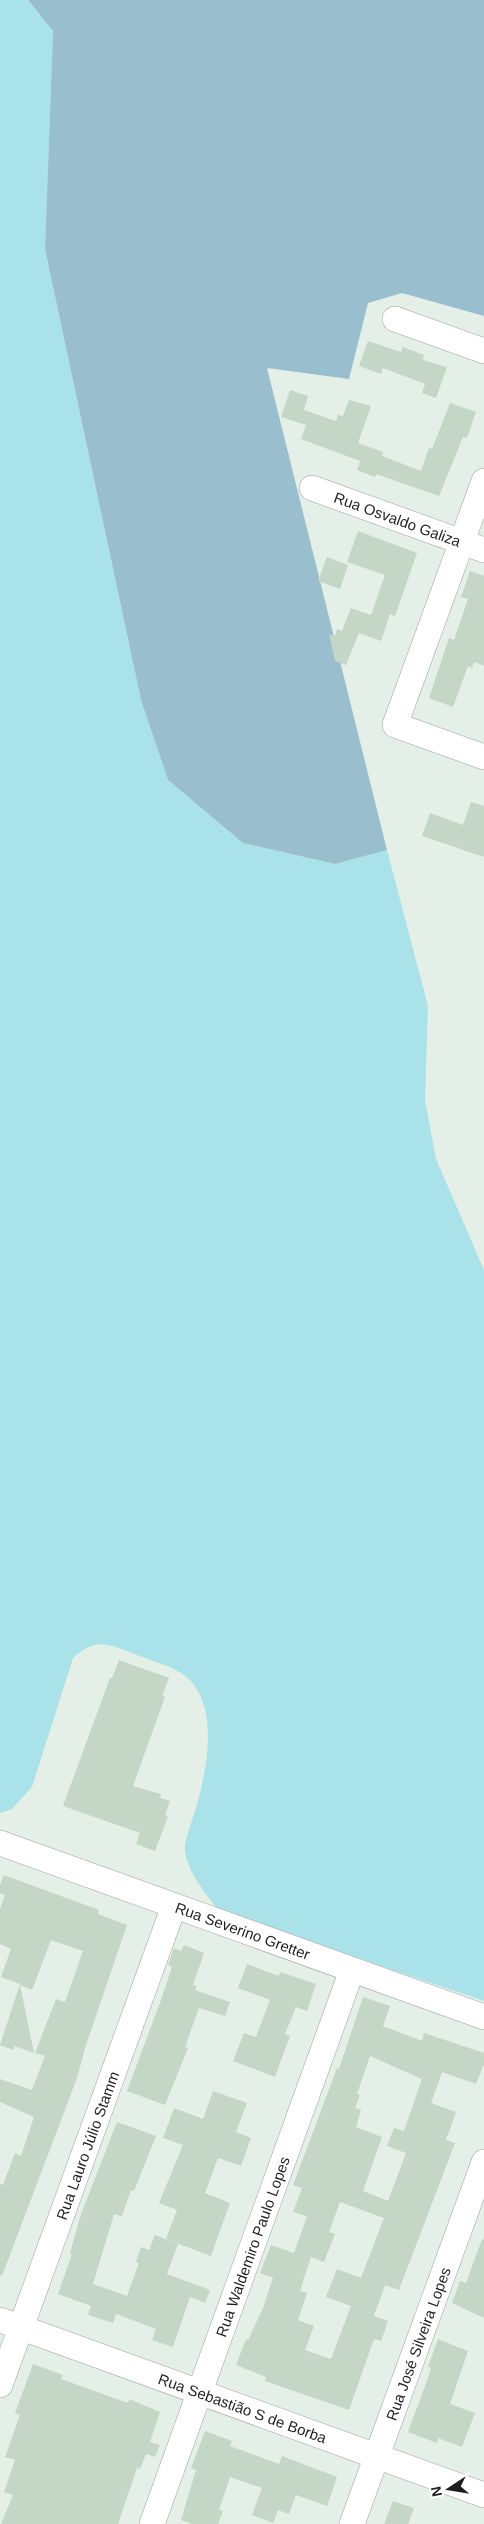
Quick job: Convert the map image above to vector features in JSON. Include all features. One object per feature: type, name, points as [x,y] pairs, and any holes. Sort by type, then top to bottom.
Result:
[{"type":"street","points":[[395,319],[484,351]]},
{"type":"street","points":[[484,481],[473,546],[395,725],[484,757]]},
{"type":"street","name":"Rua Osvaldo Galiza","points":[[312,488],[473,546]]},
{"type":"street","name":"Rua Severino Gretter","points":[[0,1843],[484,2017]]},
{"type":"street","name":"Rua Lauro Júlio Stamm","points":[[0,2385],[10,2324],[174,1906]]},
{"type":"street","name":"Rua Waldemiro Paulo Lopes","points":[[152,2524],[352,1970]]},
{"type":"street","name":"Rua José Silveira Lopes","points":[[352,2524],[484,2162]]},
{"type":"street","name":"Rua Sebastião S de Borba","points":[[10,2324],[484,2495]]},
{"type":"shaded area","points":[[0,0],[28,0],[53,31],[45,249],[141,700],[168,780],[243,843],[335,864],[387,850],[428,1006],[425,1100],[436,1159],[484,1270],[484,2001],[219,1911],[194,1876],[185,1852],[207,1757],[207,1719],[203,1702],[196,1687],[179,1671],[166,1665],[101,1644],[88,1647],[73,1658],[32,1787],[12,1809],[0,1813]]},
{"type":"shaded area","points":[[28,0],[484,0],[484,316],[402,293],[368,303],[349,379],[267,368],[387,850],[335,864],[243,843],[168,780],[141,700],[45,249],[53,31]]},
{"type":"building","points":[[368,341],[401,352],[403,347],[424,355],[423,360],[447,367],[436,398],[422,393],[425,384],[383,368],[381,374],[359,366]]},
{"type":"building","points":[[290,390],[308,396],[304,410],[336,421],[338,415],[343,416],[349,400],[371,406],[358,443],[383,452],[382,456],[421,471],[429,448],[432,449],[450,403],[476,412],[467,438],[463,437],[439,496],[376,474],[375,477],[357,470],[360,461],[301,439],[306,425],[281,417]]},
{"type":"building","points":[[358,531],[417,553],[395,616],[390,614],[381,641],[359,633],[346,665],[335,661],[329,634],[335,636],[337,629],[342,631],[351,608],[371,615],[385,575],[347,562]]},
{"type":"building","points":[[327,557],[348,565],[340,589],[318,581]]},
{"type":"building","points":[[470,571],[484,576],[484,666],[474,662],[472,668],[468,666],[453,707],[429,698],[449,638],[454,640],[468,599],[461,597]]},
{"type":"building","points":[[471,802],[484,806],[484,857],[422,836],[430,813],[463,825]]},
{"type":"building","points":[[119,1660],[169,1678],[162,1696],[165,1697],[133,1786],[161,1794],[160,1798],[170,1801],[165,1815],[168,1816],[155,1851],[136,1844],[140,1833],[63,1806],[110,1678],[112,1678]]},
{"type":"building","points":[[4,1875],[99,1910],[98,1914],[127,1925],[86,2045],[77,2078],[2,2276],[0,2275],[0,2184],[3,2185],[15,2153],[21,2156],[34,2117],[0,2102],[0,2079],[32,2090],[45,2056],[35,2053],[56,1999],[65,2002],[83,1951],[51,1940],[32,1990],[20,1985],[34,2053],[14,2046],[13,2050],[0,2045],[20,1984],[1,1977],[11,1949],[0,1944],[0,1909],[5,1895],[0,1893],[0,1885]]},
{"type":"building","points":[[184,1945],[204,1953],[193,1985],[197,1986],[195,1990],[230,2002],[225,2016],[199,2008],[185,2047],[188,2048],[165,2105],[127,2091],[172,1967],[168,1965],[174,1948],[181,1951]]},
{"type":"building","points":[[247,1964],[279,1976],[280,1972],[316,1984],[307,2011],[296,2007],[285,2034],[290,2036],[275,2077],[233,2061],[244,2033],[256,2037],[270,2000],[238,1988]]},
{"type":"building","points":[[363,1997],[390,2006],[383,2026],[422,2041],[424,2033],[484,2053],[484,2064],[476,2084],[442,2072],[431,2103],[456,2112],[446,2140],[455,2143],[399,2290],[385,2285],[374,2316],[388,2321],[381,2341],[374,2339],[349,2410],[265,2381],[266,2377],[236,2365],[246,2339],[248,2340],[263,2308],[273,2278],[260,2273],[271,2245],[294,2253],[307,2216],[293,2212],[302,2188],[293,2185],[337,2068],[339,2069]],"holes":[[[370,2056],[422,2079],[404,2131],[394,2128],[387,2146],[406,2153],[388,2201],[363,2191],[382,2137],[356,2127],[361,2110],[355,2108],[360,2095],[357,2094]],[[340,2202],[384,2218],[361,2278],[337,2269],[326,2297],[351,2306],[331,2359],[305,2350],[314,2326],[298,2320],[307,2293],[300,2291],[311,2257],[324,2262],[335,2234],[329,2232]]]},
{"type":"building","points":[[213,2091],[247,2103],[236,2132],[251,2138],[241,2166],[218,2158],[205,2193],[230,2203],[211,2256],[166,2239],[177,2210],[159,2203],[183,2145],[163,2138],[174,2108],[203,2119]]},
{"type":"building","points":[[117,2122],[156,2136],[134,2191],[131,2190],[122,2216],[114,2214],[93,2284],[127,2296],[139,2263],[136,2262],[141,2247],[149,2250],[155,2235],[178,2244],[167,2274],[210,2290],[205,2303],[190,2297],[173,2347],[152,2340],[156,2329],[116,2314],[113,2323],[88,2315],[91,2306],[58,2294],[72,2254],[70,2253],[81,2214]]},
{"type":"building","points":[[482,2239],[484,2240],[484,2318],[452,2303],[460,2281],[466,2283]]},
{"type":"building","points":[[438,2339],[468,2351],[450,2404],[475,2413],[462,2447],[438,2438],[437,2443],[408,2432],[427,2381],[431,2368],[428,2367]]},
{"type":"building","points":[[33,2364],[63,2375],[61,2379],[128,2403],[129,2399],[160,2412],[150,2442],[160,2445],[155,2457],[146,2454],[140,2469],[137,2468],[118,2524],[1,2524],[13,2495],[4,2492],[15,2460],[5,2457],[20,2415],[15,2413]]},
{"type":"building","points":[[205,2431],[232,2441],[230,2446],[279,2464],[282,2456],[337,2477],[327,2506],[296,2495],[289,2514],[278,2510],[273,2523],[252,2515],[262,2488],[230,2477],[219,2510],[223,2511],[218,2524],[192,2524],[181,2520],[196,2470],[191,2468]]},
{"type":"building","points":[[393,2501],[414,2508],[408,2524],[384,2524]]}]
